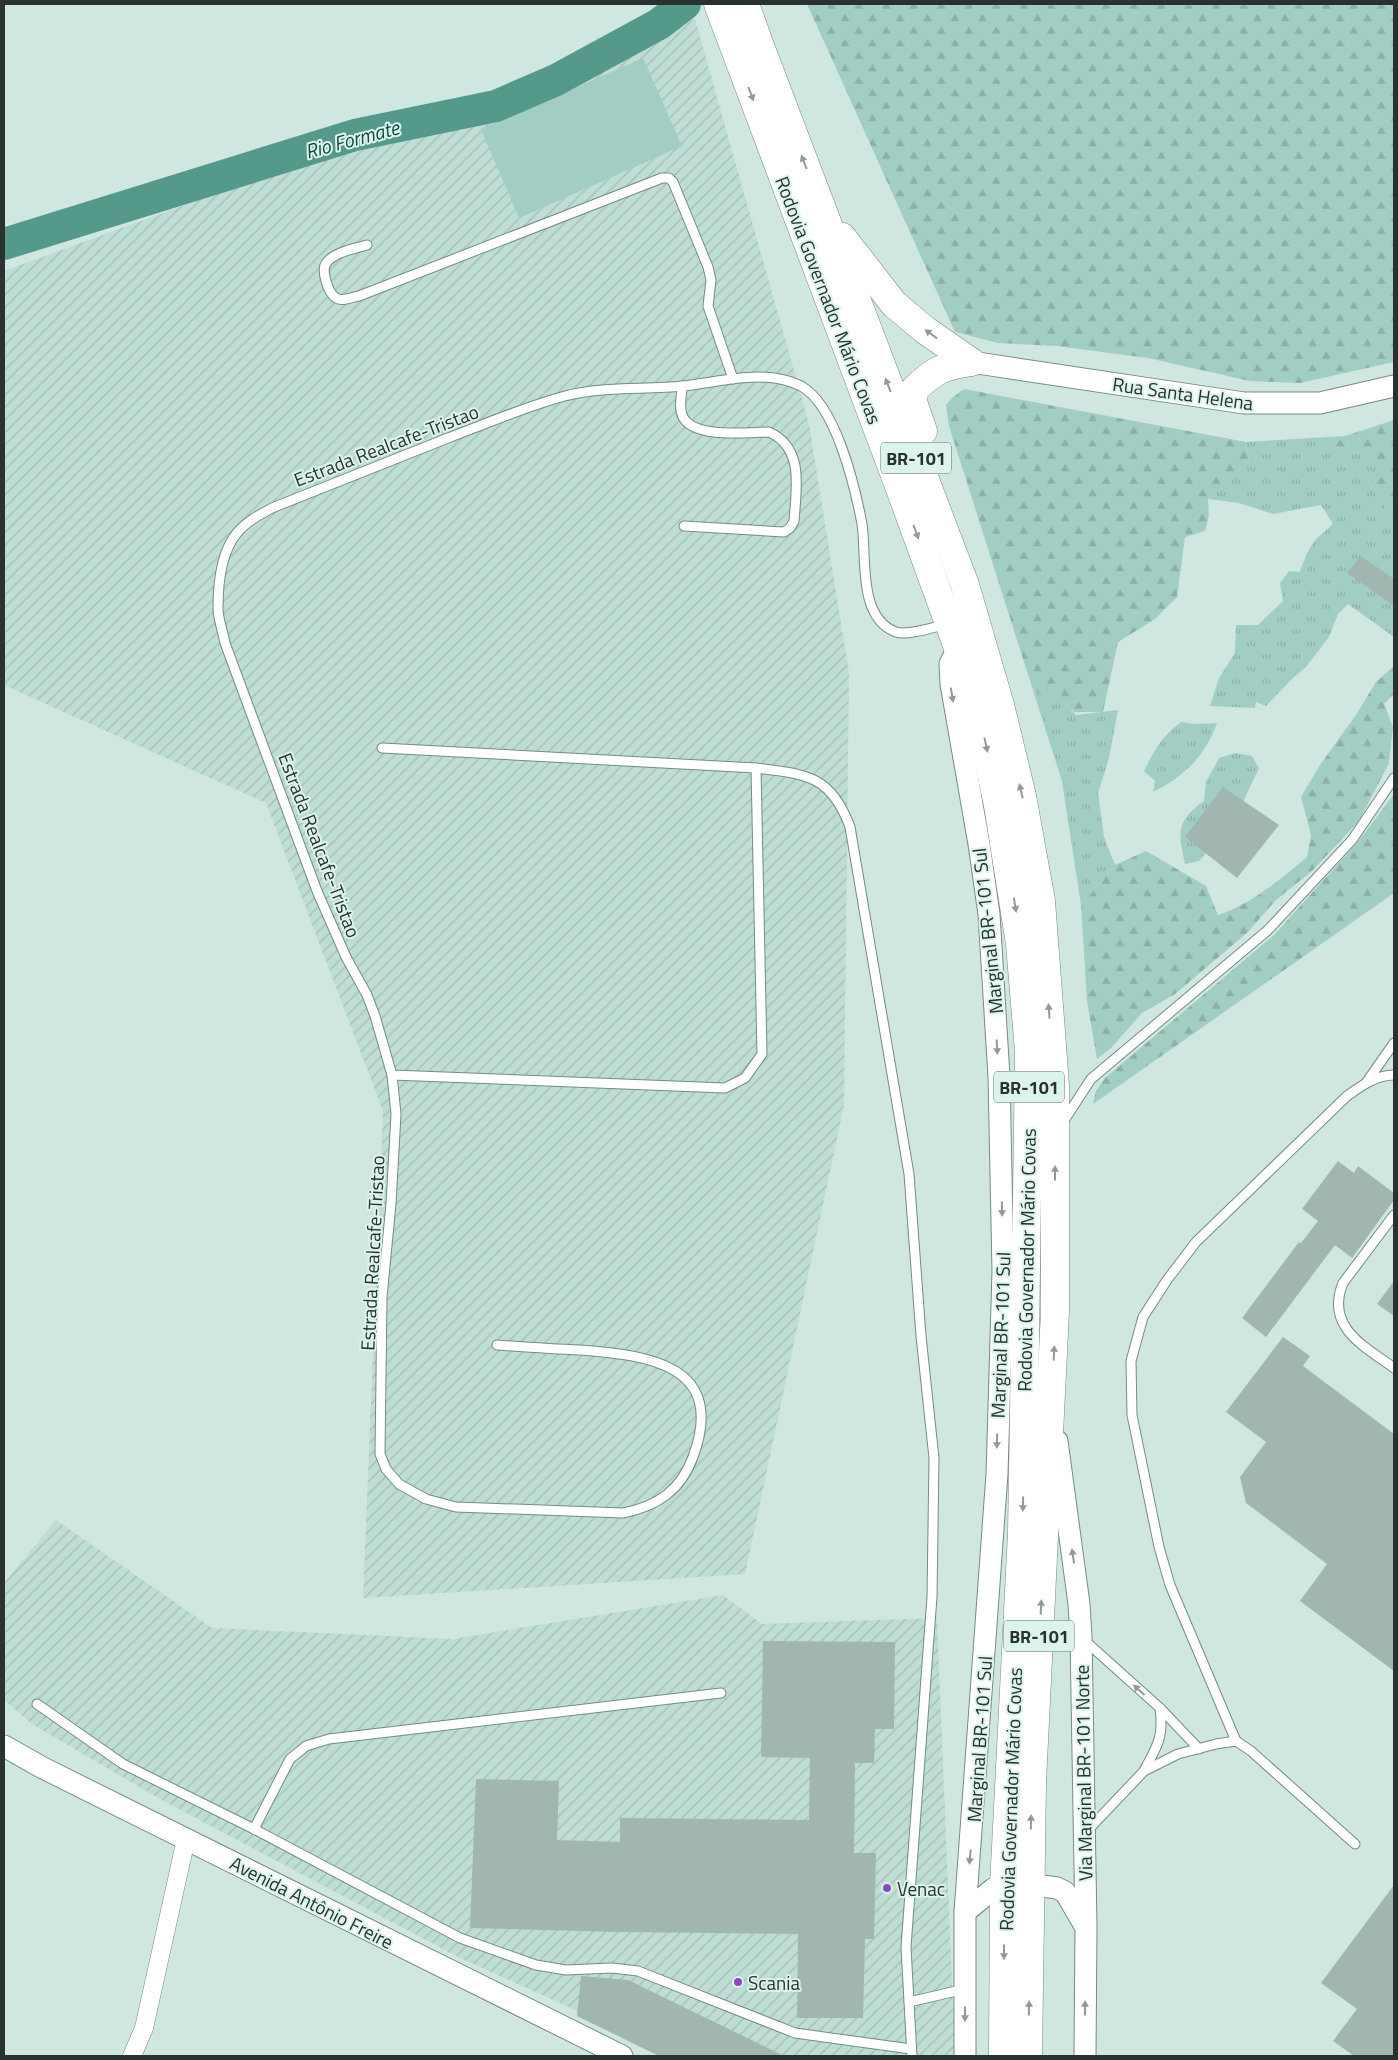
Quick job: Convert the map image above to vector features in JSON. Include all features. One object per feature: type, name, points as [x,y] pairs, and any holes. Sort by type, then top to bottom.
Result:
[{"type":"highway","name":"Rodovia Governador Mário Covas","points":[[718,4],[746,48],[821,208],[965,586],[1002,711],[1022,796],[1041,901],[1055,1085],[1055,1311],[1032,1782],[1028,2056]]},
{"type":"highway","name":"Rodovia Governador Mário Covas","points":[[746,4],[746,48],[953,636],[980,720],[998,805],[1020,944],[1029,1051],[1022,1524],[1004,1886],[1004,2056]]},
{"type":"highway","points":[[821,208],[894,304],[926,330],[971,362]]},
{"type":"highway","points":[[971,362],[946,366],[926,378],[914,390],[913,402],[971,565],[1002,711]]},
{"type":"street","name":"Rua Santa Helena","points":[[971,362],[1244,403],[1320,403],[1394,386]]},
{"type":"street","name":"Marginal BR-101 Sul","points":[[953,636],[950,664],[951,684],[979,844],[989,924],[999,1076],[1003,1271],[997,1474],[965,1912],[965,2056]]},
{"type":"street","name":"Via Marginal BR-101 Norte","points":[[1052,1402],[1079,1604],[1081,1637],[1086,1926],[1085,2056]]},
{"type":"street","name":"Avenida Antônio Freire","points":[[4,1746],[43,1768],[622,2056]]},
{"type":"street","points":[[132,2056],[144,2028],[186,1839]]},
{"type":"street","points":[[965,1912],[993,1889],[1001,1885]]},
{"type":"street","points":[[1035,1885],[1057,1888],[1065,1892],[1086,1926]]},
{"type":"lane","points":[[367,245],[333,257],[325,264],[323,271],[335,298],[341,300],[359,296],[662,178],[669,178],[673,182],[708,267],[711,280],[708,306],[734,379]]},
{"type":"lane","name":"Estrada Realcafe-Tristao","points":[[496,1345],[623,1353],[652,1359],[675,1370],[690,1383],[700,1400],[702,1420],[699,1441],[687,1473],[671,1491],[656,1503],[639,1510],[623,1513],[456,1507],[426,1499],[399,1484],[386,1469],[380,1454],[382,1297],[392,1204],[396,1123],[392,1075],[367,995],[346,957],[317,891],[225,643],[218,610],[220,582],[225,555],[236,534],[249,521],[272,508],[478,426],[565,396],[593,392],[682,386],[764,376],[785,380],[802,387],[815,397],[827,412],[835,430],[862,524],[866,588],[874,610],[894,632],[953,636]]},
{"type":"lane","points":[[682,386],[680,411],[689,425],[704,431],[769,432],[777,435],[788,446],[797,470],[794,521],[790,528],[784,532],[684,526]]},
{"type":"lane","points":[[37,1704],[123,1764],[254,1829],[460,1938],[536,1965],[566,1970],[612,1968],[638,1971],[795,2033],[912,2053],[906,1947],[932,1597],[934,1458],[921,1336],[910,1174],[850,827],[843,808],[833,794],[817,781],[796,773],[756,768],[382,748]]},
{"type":"lane","points":[[392,1075],[725,1088],[744,1078],[762,1054],[756,768]]},
{"type":"lane","points":[[1055,1135],[1091,1079],[1268,930],[1352,840],[1394,778]]},
{"type":"lane","points":[[1355,1844],[1236,1741],[1170,1585],[1159,1547],[1132,1415],[1131,1361],[1143,1317],[1167,1280],[1196,1242],[1333,1110],[1366,1083],[1394,1043]]},
{"type":"lane","points":[[1366,1083],[1387,1075],[1394,1075]]},
{"type":"lane","points":[[1394,1215],[1342,1283],[1338,1294],[1338,1310],[1343,1325],[1354,1338],[1394,1368]]},
{"type":"lane","points":[[1081,1637],[1160,1708],[1199,1749]]},
{"type":"lane","points":[[254,1829],[290,1759],[306,1746],[322,1741],[721,1693]]},
{"type":"lane","points":[[1084,1834],[1144,1771],[1160,1741],[1163,1728],[1160,1708]]},
{"type":"lane","points":[[1144,1771],[1178,1754],[1236,1741]]},
{"type":"lane","points":[[909,2002],[965,1989]]},
{"type":"shaded area","points":[[695,19],[809,424],[849,673],[844,1105],[745,1574],[363,1598],[383,1111],[266,803],[4,685],[4,271]]},
{"type":"shaded area","points":[[56,1520],[212,1628],[453,1639],[723,1595],[762,1624],[937,1618],[955,2056],[677,2056],[458,1957],[158,1798],[32,1724],[4,1700],[4,1583]]},
{"type":"green space","points":[[807,4],[1394,4],[1394,362],[1300,383],[1250,381],[1148,358],[1057,346],[998,343],[955,332]]},
{"type":"green space","points":[[643,58],[682,146],[519,218],[481,129]]},
{"type":"green space","points":[[964,389],[1246,442],[1249,461],[1208,499],[1209,516],[1205,531],[1185,537],[1177,597],[1155,619],[1118,642],[1103,712],[1074,712],[1057,696],[1045,698],[1032,687],[949,426],[946,405]]},
{"type":"green space","points":[[1394,420],[1394,521],[1368,481],[1384,475],[1375,457],[1332,446],[1345,436]]},
{"type":"green space","points":[[1345,436],[1332,446],[1375,457],[1385,475],[1368,481],[1394,521],[1394,637],[1348,604],[1338,614],[1329,637],[1306,667],[1266,706],[1256,702],[1255,708],[1210,706],[1219,678],[1235,653],[1236,625],[1258,625],[1283,601],[1280,583],[1289,571],[1300,572],[1312,545],[1333,524],[1321,505],[1273,514],[1239,503],[1208,499],[1249,461],[1246,442]]},
{"type":"green space","points":[[1394,666],[1394,694],[1384,704],[1393,727],[1389,763],[1359,821],[1312,871],[1276,900],[1248,932],[1175,994],[1142,1013],[1111,1048],[1097,1059],[1087,1001],[1081,905],[1115,865],[1146,851],[1206,886],[1218,915],[1254,898],[1276,882],[1307,857],[1311,835],[1301,797],[1320,765],[1356,715],[1376,682]]},
{"type":"green space","points":[[1032,687],[1045,698],[1057,695],[1076,715],[1118,710],[1109,758],[1098,793],[1104,837],[1115,865],[1081,905],[1062,781]]},
{"type":"green space","points":[[1181,722],[1194,724],[1217,723],[1200,755],[1192,764],[1175,779],[1153,792],[1155,781],[1144,771],[1151,757],[1169,732]]},
{"type":"green space","points":[[1235,753],[1252,756],[1259,768],[1234,821],[1199,861],[1185,864],[1181,843],[1181,828],[1184,821],[1204,801],[1206,782],[1219,758]]},
{"type":"green space","points":[[1394,794],[1394,893],[1093,1104],[1096,1091],[1105,1078],[1274,935],[1357,843]]},
{"type":"building","points":[[1361,556],[1394,579],[1394,606],[1347,573]]},
{"type":"building","points":[[1223,787],[1279,825],[1237,878],[1185,837]]},
{"type":"building","points":[[1338,1161],[1354,1173],[1358,1166],[1394,1193],[1394,1200],[1352,1258],[1335,1245],[1266,1337],[1242,1318],[1299,1242],[1301,1243],[1318,1221],[1302,1209]]},
{"type":"building","points":[[1394,1281],[1394,1316],[1377,1304]]},
{"type":"building","points":[[1283,1337],[1310,1356],[1303,1366],[1394,1434],[1394,1671],[1300,1601],[1327,1564],[1246,1503],[1240,1477],[1266,1442],[1226,1412]]},
{"type":"building","points":[[763,1641],[895,1642],[894,1729],[875,1729],[874,1763],[855,1763],[854,1853],[876,1853],[874,1939],[865,1939],[863,2018],[797,2018],[798,1934],[470,1928],[476,1779],[559,1781],[557,1840],[620,1842],[620,1818],[809,1820],[810,1758],[761,1757]]},
{"type":"building","points":[[1394,1885],[1394,2056],[1354,2056],[1333,2041],[1357,2009],[1321,1983]]},
{"type":"building","points":[[581,1976],[628,1980],[784,2056],[659,2056],[577,2016]]},
{"type":"waterway","name":"Rio Formate","points":[[4,244],[355,135],[496,106],[556,80],[659,24],[685,4]]},
{"type":"place","name":"Venac","points":[[887,1888]]},
{"type":"place","name":"Scania","points":[[738,1982]]}]
